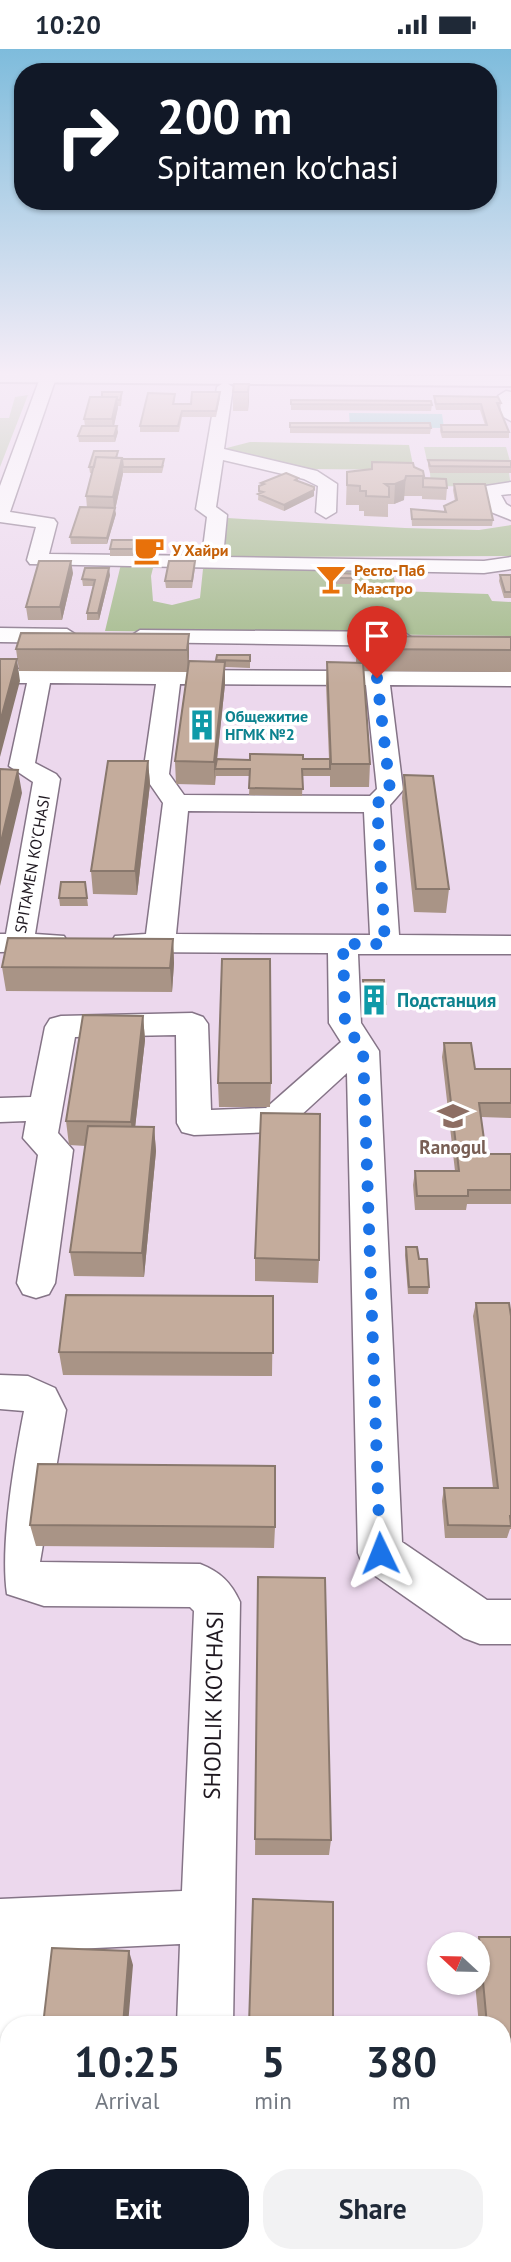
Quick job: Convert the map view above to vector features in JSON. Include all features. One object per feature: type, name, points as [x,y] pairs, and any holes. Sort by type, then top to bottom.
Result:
[{"type":"street","points":[[13,477],[0,514],[47,523],[37,560],[484,567],[511,563]]},
{"type":"street","points":[[210,477],[206,509],[217,515],[212,562]]},
{"type":"street","points":[[315,477],[328,484],[326,512]]},
{"type":"street","points":[[511,488],[493,490],[491,493],[498,508],[511,514]]},
{"type":"street","points":[[0,635],[94,636]]},
{"type":"street","points":[[121,636],[430,639]]},
{"type":"street","points":[[268,677],[269,638]]},
{"type":"street","points":[[0,676],[511,679]]},
{"type":"street","name":"SPITAMEN KO'CHASI","points":[[40,676],[22,766],[47,779],[9,943],[511,945]]},
{"type":"street","points":[[160,943],[176,803],[156,774],[169,677]]},
{"type":"street","points":[[377,678],[390,790],[377,804],[385,944]]},
{"type":"street","points":[[176,803],[377,804]]},
{"type":"street","points":[[343,944],[345,1023],[363,1051],[380,1553],[501,1629]]},
{"type":"street","points":[[36,1283],[56,1150],[40,1138],[61,1027],[192,1024],[194,1123],[274,1121],[359,1044]]},
{"type":"street","points":[[0,1110],[45,1109]]},
{"type":"street","name":"SHODLIK KO'CHASI","points":[[0,1392],[28,1392],[41,1400],[45,1410],[17,1565],[23,1579],[44,1585],[200,1586],[217,1602],[205,2016]]},
{"type":"street","points":[[16,2016],[15,1925],[209,1916]]},
{"type":"shaded area","points":[[430,477],[510,477],[511,487],[431,486]]},
{"type":"shaded area","points":[[227,518],[479,530],[511,525],[511,556],[221,557]]},
{"type":"shaded area","points":[[121,564],[154,564],[151,576],[153,601],[172,605],[200,598],[203,569],[393,571],[396,591],[488,594],[492,601],[511,602],[511,636],[105,631]]},
{"type":"building","points":[[91,477],[118,477],[113,497],[86,496]]},
{"type":"building","points":[[275,477],[296,477],[295,480],[314,487],[314,490],[284,505],[258,494],[263,492],[259,491],[259,486],[264,484],[261,483]]},
{"type":"building","points":[[347,477],[406,477],[395,484],[385,484],[389,487],[389,497],[366,496],[366,491],[360,491],[360,486],[347,485]]},
{"type":"building","points":[[423,478],[446,479],[447,488],[423,487]]},
{"type":"building","points":[[454,484],[485,484],[493,520],[412,519],[411,509],[446,512],[444,506],[457,500]]},
{"type":"building","points":[[80,507],[115,508],[107,538],[70,537]]},
{"type":"building","points":[[112,540],[134,540],[133,549],[110,549]]},
{"type":"building","points":[[39,561],[71,561],[60,607],[26,607]]},
{"type":"building","points":[[169,561],[195,561],[192,581],[165,581]]},
{"type":"building","points":[[326,565],[334,565],[335,571],[339,573],[358,574],[358,578],[327,578]]},
{"type":"building","points":[[85,568],[109,568],[98,613],[87,613],[95,580],[82,579]]},
{"type":"building","points":[[500,575],[511,575],[511,592],[505,592]]},
{"type":"building","points":[[21,633],[189,634],[187,650],[16,649]]},
{"type":"building","points":[[357,636],[511,637],[511,650],[358,649]]},
{"type":"building","points":[[217,655],[250,655],[250,661],[216,660]]},
{"type":"building","points":[[0,659],[17,659],[0,722]]},
{"type":"building","name":"Общежитие НГМК №2","points":[[189,661],[225,662],[214,762],[175,761]]},
{"type":"building","points":[[327,662],[363,663],[370,764],[331,764]]},
{"type":"building","points":[[250,754],[303,755],[303,759],[330,759],[330,769],[302,769],[303,789],[249,788],[250,769],[215,769],[217,759],[250,760]]},
{"type":"building","points":[[108,761],[148,761],[135,871],[91,871]]},
{"type":"building","points":[[0,769],[18,770],[0,846]]},
{"type":"building","points":[[404,775],[433,776],[449,889],[416,889]]},
{"type":"building","points":[[61,882],[85,882],[87,898],[59,898]]},
{"type":"building","points":[[8,938],[173,939],[170,968],[2,967]]},
{"type":"building","points":[[222,959],[270,959],[271,1083],[218,1083]]},
{"type":"building","name":"Подстанция","points":[[363,980],[384,980],[386,1004],[365,1004]]},
{"type":"building","points":[[83,1015],[143,1016],[131,1122],[66,1121]]},
{"type":"building","points":[[444,1043],[471,1043],[475,1069],[511,1069],[511,1103],[479,1103],[486,1154],[511,1154],[511,1190],[468,1190],[468,1196],[417,1196],[415,1171],[459,1171]]},
{"type":"building","points":[[261,1113],[320,1114],[319,1260],[255,1258]]},
{"type":"building","points":[[88,1126],[154,1127],[142,1253],[70,1252]]},
{"type":"building","points":[[406,1247],[417,1247],[419,1259],[427,1259],[429,1287],[409,1287]]},
{"type":"building","points":[[66,1295],[273,1296],[273,1353],[59,1352]]},
{"type":"building","points":[[476,1303],[509,1303],[511,1526],[448,1525],[444,1488],[498,1488]]},
{"type":"building","points":[[38,1464],[275,1466],[275,1527],[30,1525]]},
{"type":"building","points":[[258,1577],[325,1578],[331,1840],[255,1839]]},
{"type":"building","points":[[253,1899],[333,1902],[333,2016],[249,2016]]},
{"type":"building","points":[[490,1937],[511,1937],[511,2016],[486,2016],[484,1995],[490,1995]]},
{"type":"building","points":[[52,1948],[129,1951],[124,2016],[44,2016]]},
{"type":"place","name":"У Хайри","points":[[149,550]]},
{"type":"place","name":"Ресто-Паб Маэстро","points":[[331,579]]},
{"type":"place","name":"Общежитие НГМК №2","points":[[202,725]]},
{"type":"place","name":"Подстанция","points":[[374,1000]]},
{"type":"place","name":"Ranogul","points":[[453,1116]]},
{"type":"route","points":[[377,678],[390,790],[377,804],[385,944],[343,944],[345,1023],[363,1051],[380,1553]]}]
